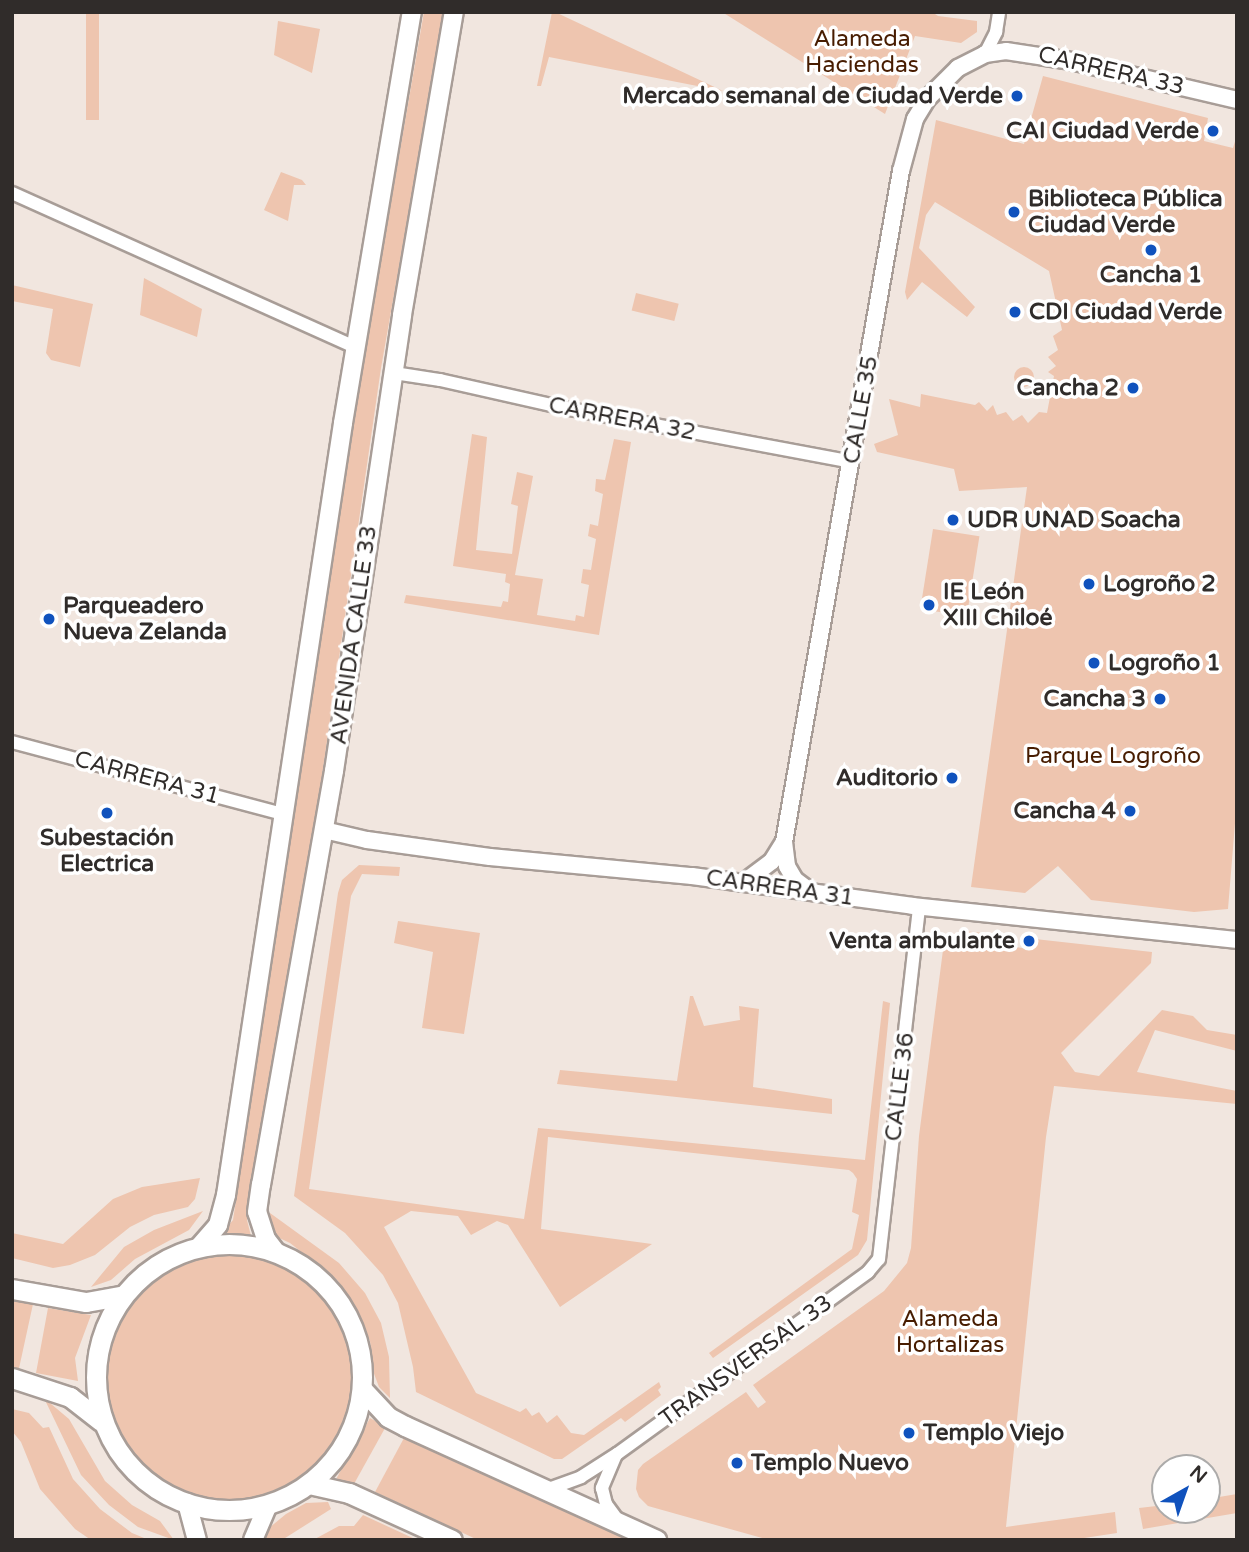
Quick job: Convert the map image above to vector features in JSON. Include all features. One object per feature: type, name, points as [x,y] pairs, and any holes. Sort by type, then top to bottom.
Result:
[{"type":"main road","name":"AVENIDA CALLE 33","points":[[200,1247],[218,1225],[223,1211],[355,348],[412,12]]},
{"type":"main road","name":"AVENIDA CALLE 33","points":[[275,1252],[266,1239],[257,1212],[324,830],[394,373],[454,12]]},
{"type":"main road","points":[[232,1244],[275,1252],[311,1272],[335,1296],[355,1335],[361,1356],[362,1390],[346,1443],[330,1465],[309,1484],[268,1505],[227,1510],[187,1503],[156,1488],[130,1466],[102,1421],[96,1403],[99,1347],[106,1323],[120,1296],[161,1262],[200,1247],[232,1244]]},
{"type":"main road","points":[[12,1289],[86,1302],[120,1296]]},
{"type":"main road","points":[[12,1378],[70,1397],[102,1421]]},
{"type":"main road","points":[[362,1390],[388,1417],[399,1423],[543,1491],[656,1540]]},
{"type":"main road","points":[[309,1484],[349,1493],[452,1540]]},
{"type":"main road","points":[[187,1503],[197,1540]]},
{"type":"main road","points":[[253,1540],[268,1505]]},
{"type":"street","points":[[985,54],[996,32],[999,12]]},
{"type":"street","name":"CARRERA 33","points":[[985,54],[1006,51],[1035,53],[1237,100]]},
{"type":"street","name":"CALLE 35","points":[[811,892],[795,880],[787,866],[784,842],[901,171],[915,119],[942,83],[958,68],[985,54]]},
{"type":"street","points":[[12,193],[355,348]]},
{"type":"street","name":"CARRERA 32","points":[[394,373],[852,462]]},
{"type":"street","name":"CARRERA 31","points":[[12,742],[282,814]]},
{"type":"street","name":"CARRERA 31","points":[[324,830],[367,840],[490,857],[1234,939]]},
{"type":"street","name":"CALLE 35","points":[[743,883],[772,861],[784,842]]},
{"type":"street","name":"CALLE 36","points":[[874,1266],[881,1253],[919,906]]},
{"type":"street","name":"TRANSVERSAL 33","points":[[543,1491],[581,1477],[617,1454],[874,1266]]},
{"type":"street","name":"TRANSVERSAL 33","points":[[617,1454],[606,1472],[601,1488],[606,1504],[623,1527]]},
{"type":"green space","points":[[86,12],[99,12],[99,120],[86,120]]},
{"type":"green space","points":[[424,12],[444,12],[381,368],[315,824],[248,1205],[247,1220],[251,1236],[221,1234],[233,1220],[363,364]]},
{"type":"green space","points":[[552,12],[723,91],[549,57],[541,86],[537,86]]},
{"type":"green space","name":"Alameda Haciendas","points":[[722,12],[932,12],[938,16],[977,21],[977,32],[961,43],[915,36],[885,114]]},
{"type":"green space","points":[[278,21],[320,29],[312,73],[274,55]]},
{"type":"green space","name":"Parque Logroño","points":[[1043,76],[1208,118],[1204,141],[1233,148],[1237,135],[1237,799],[1228,909],[1194,912],[1091,900],[1058,866],[1025,893],[971,887],[1027,487],[959,491],[954,469],[877,452],[874,444],[898,435],[889,399],[920,407],[921,394],[975,405],[979,402],[987,411],[993,405],[997,415],[1006,412],[1013,421],[1022,415],[1028,423],[1039,412],[1047,413],[1054,376],[1048,372],[1056,366],[1048,357],[1058,350],[1053,336],[1062,330],[1049,271],[935,202],[926,215],[919,248],[975,307],[967,317],[922,282],[907,300],[905,292],[936,120],[1024,144]]},
{"type":"green space","points":[[281,172],[302,180],[306,185],[294,185],[288,221],[264,210]]},
{"type":"green space","points":[[144,278],[202,309],[197,337],[140,315]]},
{"type":"green space","points":[[12,285],[93,304],[80,367],[51,360],[46,353],[53,309],[12,301]]},
{"type":"green space","points":[[636,293],[679,304],[674,321],[632,310]]},
{"type":"green space","points":[[1024,367],[1031,370],[1034,377],[1031,384],[1024,387],[1017,384],[1014,377],[1017,370]]},
{"type":"green space","points":[[472,434],[487,437],[476,550],[512,554],[518,506],[511,504],[517,472],[533,476],[515,575],[543,579],[537,615],[575,621],[576,615],[584,617],[589,585],[581,583],[583,569],[591,570],[596,539],[588,536],[590,524],[598,526],[603,494],[595,491],[596,479],[605,480],[614,439],[631,442],[599,635],[404,603],[406,595],[501,607],[503,601],[508,602],[510,584],[505,582],[506,574],[453,566]]},
{"type":"green space","points":[[933,529],[979,536],[967,616],[920,609]]},
{"type":"green space","points":[[359,865],[400,867],[399,876],[362,874],[351,896],[309,1189],[524,1219],[538,1128],[865,1160],[883,1001],[890,1003],[867,1240],[858,1255],[713,1358],[709,1353],[852,1249],[859,1215],[852,1212],[857,1179],[853,1173],[849,1170],[548,1137],[541,1229],[652,1244],[560,1307],[508,1225],[497,1221],[471,1235],[458,1216],[411,1211],[384,1227],[476,1393],[520,1412],[526,1408],[532,1416],[539,1412],[547,1423],[557,1415],[571,1433],[584,1435],[659,1382],[661,1387],[658,1390],[661,1395],[625,1422],[621,1418],[562,1459],[554,1459],[416,1392],[398,1303],[383,1275],[345,1233],[294,1196],[338,893],[342,880]]},
{"type":"green space","points":[[398,921],[480,933],[464,1034],[422,1028],[433,952],[394,943]]},
{"type":"green space","name":"Alameda Hortalizas","points":[[962,931],[1006,935],[1005,945],[1033,950],[1035,939],[1152,952],[1151,963],[1061,1053],[1075,1072],[1099,1076],[1162,1010],[1193,1016],[1207,1030],[1237,1035],[1237,1051],[1155,1030],[1137,1072],[1237,1091],[1237,1104],[1054,1086],[1046,1137],[1006,1527],[1115,1512],[1117,1533],[1071,1540],[769,1540],[648,1506],[639,1497],[636,1489],[638,1470],[643,1464],[746,1392],[758,1408],[766,1402],[753,1385],[884,1291],[907,1263],[911,1248],[919,1136],[943,950],[951,935]]},
{"type":"green space","points":[[690,996],[693,996],[704,1026],[740,1020],[739,1006],[759,1009],[753,1087],[832,1099],[832,1114],[557,1084],[560,1070],[677,1081]]},
{"type":"green space","points":[[200,1178],[195,1199],[188,1207],[154,1215],[130,1227],[95,1255],[70,1265],[53,1268],[12,1258],[12,1233],[63,1244],[113,1199],[142,1187]]},
{"type":"green space","points":[[203,1211],[189,1230],[135,1259],[111,1280],[91,1287],[124,1247],[154,1230]]},
{"type":"green space","points":[[270,1213],[339,1263],[365,1293],[381,1323],[389,1357],[390,1398],[379,1387],[373,1371],[370,1341],[338,1281],[290,1243],[275,1236],[270,1229]]},
{"type":"green space","points":[[241,1254],[265,1259],[287,1268],[316,1290],[332,1308],[343,1330],[350,1353],[350,1401],[343,1424],[332,1446],[316,1464],[298,1480],[265,1495],[241,1500],[217,1500],[193,1495],[160,1480],[126,1446],[108,1401],[106,1365],[111,1341],[126,1308],[160,1274],[205,1256]]},
{"type":"green space","points":[[12,1299],[33,1304],[18,1373],[12,1372]]},
{"type":"green space","points":[[48,1308],[91,1315],[75,1358],[78,1381],[36,1373]]},
{"type":"green space","points":[[44,1398],[69,1419],[105,1481],[132,1505],[160,1521],[174,1540],[138,1527],[109,1505],[81,1475]]},
{"type":"green space","points":[[12,1409],[29,1413],[43,1428],[49,1427],[73,1479],[100,1509],[132,1533],[149,1540],[91,1540],[75,1529],[40,1489],[21,1442],[12,1431]]},
{"type":"green space","points":[[370,1418],[386,1427],[352,1487],[337,1478]]},
{"type":"green space","points":[[404,1438],[637,1540],[478,1540],[375,1492]]},
{"type":"green space","points":[[1237,1494],[1237,1513],[1221,1516],[1221,1497]]},
{"type":"green space","points":[[328,1502],[331,1509],[282,1540],[263,1540],[269,1528],[286,1514],[306,1503]]},
{"type":"green space","points":[[1151,1507],[1151,1524],[1172,1524],[1143,1529],[1139,1508]]},
{"type":"green space","points":[[363,1515],[417,1540],[313,1540],[339,1526],[354,1526]]},
{"type":"place","name":"Mercado semanal de Ciudad Verde","points":[[1017,96]]},
{"type":"place","name":"CAI Ciudad Verde","points":[[1213,131]]},
{"type":"place","name":"Biblioteca Pública Ciudad Verde","points":[[1014,212]]},
{"type":"place","name":"Cancha 1","points":[[1151,250]]},
{"type":"place","name":"CDI Ciudad Verde","points":[[1015,312]]},
{"type":"place","name":"Cancha 2","points":[[1133,388]]},
{"type":"place","name":"UDR UNAD Soacha","points":[[953,520]]},
{"type":"place","name":"Logroño 2","points":[[1089,584]]},
{"type":"place","name":"IE León XIII Chiloé","points":[[929,605]]},
{"type":"place","name":"Parqueadero Nueva Zelanda","points":[[49,619]]},
{"type":"place","name":"Logroño 1","points":[[1094,663]]},
{"type":"place","name":"Cancha 3","points":[[1160,699]]},
{"type":"place","name":"Auditorio","points":[[952,778]]},
{"type":"place","name":"Cancha 4","points":[[1130,811]]},
{"type":"place","name":"Subestación Electrica","points":[[107,813]]},
{"type":"place","name":"Venta ambulante","points":[[1029,941]]},
{"type":"place","name":"Templo Viejo","points":[[909,1433]]},
{"type":"place","name":"Templo Nuevo","points":[[737,1463]]}]
